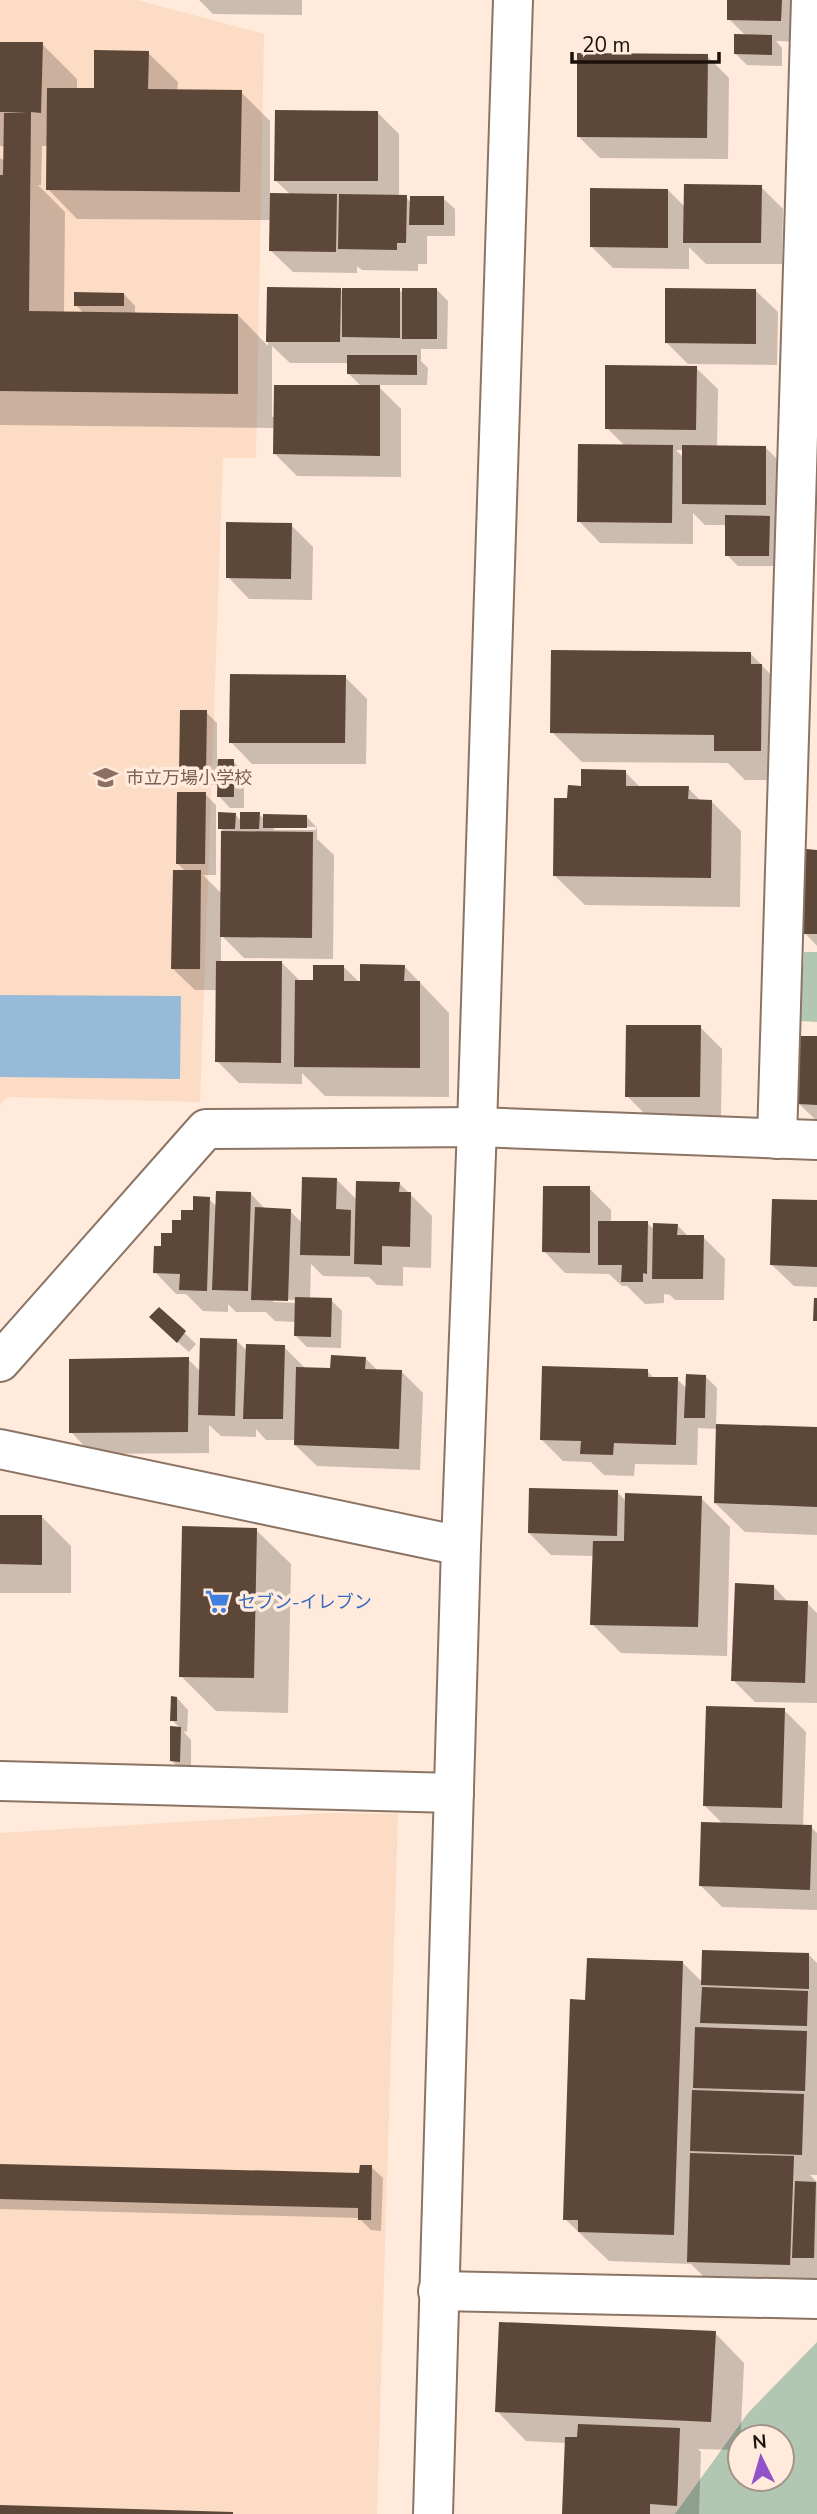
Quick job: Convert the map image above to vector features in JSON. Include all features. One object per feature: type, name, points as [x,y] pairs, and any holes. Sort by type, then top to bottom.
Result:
[{"type":"street","points":[[433,2514],[461,1546],[513,0]]},
{"type":"street","points":[[777,1139],[802,780],[812,110],[810,0]]},
{"type":"street","points":[[0,1362],[206,1129],[477,1128],[817,1140]]},
{"type":"street","points":[[0,1449],[461,1546]]},
{"type":"street","points":[[0,1781],[454,1793]]},
{"type":"street","points":[[438,2291],[817,2299]]},
{"type":"shaded area","name":"市立万場小学校","points":[[0,0],[137,0],[264,34],[256,458],[223,458],[200,1102],[7,1097],[0,1105]]},
{"type":"shaded area","points":[[328,1813],[398,1814],[377,2514],[0,2514],[0,1833]]},
{"type":"green space","points":[[804,952],[817,952],[817,1022],[800,1021]]},
{"type":"green space","points":[[817,2342],[817,2514],[675,2514],[726,2443],[726,2493],[796,2493],[796,2423],[741,2423]]},
{"type":"water","points":[[0,995],[181,996],[180,1079],[0,1077]]},
{"type":"building","points":[[727,0],[782,0],[781,21],[727,20]]},
{"type":"building","points":[[734,34],[772,35],[772,55],[734,54]]},
{"type":"building","points":[[0,42],[43,42],[41,113],[31,112],[29,311],[238,314],[238,394],[0,391],[0,175],[3,175],[4,113],[28,112],[0,112]]},
{"type":"building","points":[[94,50],[149,51],[148,89],[242,90],[240,192],[46,190],[47,88],[94,88]]},
{"type":"building","points":[[577,53],[708,54],[707,138],[577,137]]},
{"type":"building","points":[[275,110],[378,111],[378,181],[274,181]]},
{"type":"building","points":[[684,184],[762,185],[761,243],[683,243]]},
{"type":"building","points":[[590,188],[668,189],[668,248],[590,247]]},
{"type":"building","points":[[270,193],[337,194],[336,252],[269,251]]},
{"type":"building","points":[[339,194],[407,195],[406,243],[397,243],[397,250],[338,249]]},
{"type":"building","points":[[410,196],[444,196],[444,225],[409,225]]},
{"type":"building","points":[[267,287],[341,288],[340,342],[266,342]]},
{"type":"building","points":[[342,288],[400,288],[400,338],[342,337]]},
{"type":"building","points":[[402,288],[437,288],[437,339],[402,339]]},
{"type":"building","points":[[665,288],[756,289],[756,344],[665,343]]},
{"type":"building","points":[[74,292],[124,293],[124,306],[74,306]]},
{"type":"building","points":[[347,355],[417,355],[417,375],[347,374]]},
{"type":"building","points":[[605,365],[697,366],[696,430],[605,429]]},
{"type":"building","points":[[274,385],[380,385],[380,456],[273,454]]},
{"type":"building","points":[[578,444],[673,445],[672,523],[577,522]]},
{"type":"building","points":[[682,445],[766,446],[766,505],[682,504]]},
{"type":"building","points":[[725,515],[770,516],[769,556],[725,556]]},
{"type":"building","points":[[226,522],[292,523],[291,579],[226,578]]},
{"type":"building","points":[[551,650],[751,652],[751,664],[762,664],[761,751],[714,751],[714,735],[550,733]]},
{"type":"building","points":[[230,674],[346,675],[345,743],[229,743]]},
{"type":"building","points":[[180,710],[207,710],[206,774],[179,774]]},
{"type":"building","points":[[218,759],[234,759],[234,797],[217,797]]},
{"type":"building","points":[[581,769],[626,770],[626,786],[689,786],[688,799],[712,800],[711,878],[553,876],[554,798],[567,798],[568,785],[581,786]]},
{"type":"building","points":[[177,792],[206,792],[205,864],[176,864]]},
{"type":"building","points":[[218,812],[236,813],[235,829],[218,829]]},
{"type":"building","points":[[240,812],[260,812],[259,829],[240,829]]},
{"type":"building","points":[[263,814],[307,815],[307,828],[263,828]]},
{"type":"building","points":[[221,831],[313,832],[312,938],[220,937]]},
{"type":"building","points":[[806,849],[817,850],[817,934],[803,934]]},
{"type":"building","points":[[173,870],[201,870],[200,969],[171,969]]},
{"type":"building","points":[[216,961],[282,961],[281,1063],[215,1062]]},
{"type":"building","points":[[360,964],[405,965],[404,981],[420,981],[420,1068],[294,1067],[295,980],[313,980],[313,965],[344,965],[344,981],[360,981]]},
{"type":"building","points":[[626,1025],[701,1025],[700,1097],[625,1097]]},
{"type":"building","points":[[800,1036],[817,1036],[817,1105],[798,1104]]},
{"type":"building","points":[[302,1177],[337,1178],[336,1209],[351,1210],[350,1256],[300,1255]]},
{"type":"building","points":[[356,1181],[400,1182],[399,1192],[411,1192],[410,1247],[382,1246],[382,1265],[354,1264]]},
{"type":"building","points":[[543,1186],[590,1186],[590,1253],[542,1252]]},
{"type":"building","points":[[216,1191],[251,1192],[248,1291],[212,1290]]},
{"type":"building","points":[[193,1196],[210,1197],[207,1291],[179,1290],[180,1274],[153,1273],[154,1246],[161,1246],[161,1233],[172,1233],[172,1220],[181,1220],[181,1210],[193,1210]]},
{"type":"building","points":[[772,1199],[817,1200],[817,1267],[770,1265]]},
{"type":"building","points":[[255,1207],[291,1209],[288,1301],[251,1300]]},
{"type":"building","points":[[598,1221],[648,1221],[647,1274],[643,1273],[643,1282],[621,1282],[622,1265],[598,1265]]},
{"type":"building","points":[[653,1223],[678,1224],[677,1235],[704,1235],[703,1279],[652,1279]]},
{"type":"building","points":[[295,1297],[332,1298],[331,1337],[294,1336]]},
{"type":"building","points":[[814,1298],[817,1298],[817,1321],[813,1321]]},
{"type":"building","points":[[159,1307],[186,1331],[177,1343],[149,1317]]},
{"type":"building","points":[[200,1338],[237,1339],[235,1416],[198,1415]]},
{"type":"building","points":[[246,1344],[285,1345],[283,1419],[243,1419]]},
{"type":"building","points":[[331,1355],[366,1357],[365,1369],[402,1370],[399,1449],[294,1445],[296,1367],[330,1368]]},
{"type":"building","points":[[189,1357],[188,1432],[69,1433],[69,1359]]},
{"type":"building","points":[[542,1366],[648,1369],[648,1377],[678,1377],[676,1445],[614,1443],[613,1455],[580,1454],[581,1441],[540,1440]]},
{"type":"building","points":[[686,1374],[706,1375],[705,1418],[684,1418]]},
{"type":"building","points":[[716,1424],[817,1427],[817,1507],[714,1503]]},
{"type":"building","points":[[529,1488],[618,1490],[617,1536],[528,1533]]},
{"type":"building","points":[[625,1493],[702,1496],[698,1627],[590,1625],[593,1541],[624,1541]]},
{"type":"building","points":[[0,1515],[42,1515],[42,1565],[0,1564]]},
{"type":"building","name":"セブン-イレブン","points":[[182,1526],[257,1528],[254,1678],[179,1677]]},
{"type":"building","points":[[735,1583],[774,1585],[774,1600],[808,1601],[805,1683],[731,1681]]},
{"type":"building","points":[[171,1696],[177,1697],[177,1721],[170,1721]]},
{"type":"building","points":[[706,1706],[785,1708],[782,1808],[703,1806]]},
{"type":"building","points":[[170,1726],[181,1727],[180,1762],[170,1761]]},
{"type":"building","points":[[701,1822],[812,1825],[810,1890],[699,1886]]},
{"type":"building","points":[[702,1950],[809,1953],[809,1989],[701,1985]]},
{"type":"building","points":[[587,1958],[683,1961],[674,2235],[578,2232],[578,2220],[563,2220],[570,1999],[585,2000]]},
{"type":"building","points":[[702,1987],[808,1991],[807,2026],[700,2023]]},
{"type":"building","points":[[695,2027],[807,2031],[805,2091],[693,2088]]},
{"type":"building","points":[[692,2090],[804,2094],[802,2155],[690,2151]]},
{"type":"building","points":[[690,2153],[794,2156],[790,2265],[687,2262]]},
{"type":"building","points":[[0,2164],[359,2173],[360,2165],[372,2165],[371,2220],[358,2220],[358,2208],[0,2199]]},
{"type":"building","points":[[795,2181],[816,2182],[814,2258],[792,2258]]},
{"type":"building","points":[[499,2322],[716,2331],[711,2422],[495,2412]]},
{"type":"building","points":[[578,2424],[680,2428],[677,2506],[650,2504],[650,2514],[562,2514],[565,2437],[577,2437]]},
{"type":"building","points":[[0,2505],[233,2512],[233,2514],[0,2514]]},
{"type":"place","name":"市立万場小学校","points":[[106,778]]},
{"type":"place","name":"セブン-イレブン","points":[[218,1602]]}]
